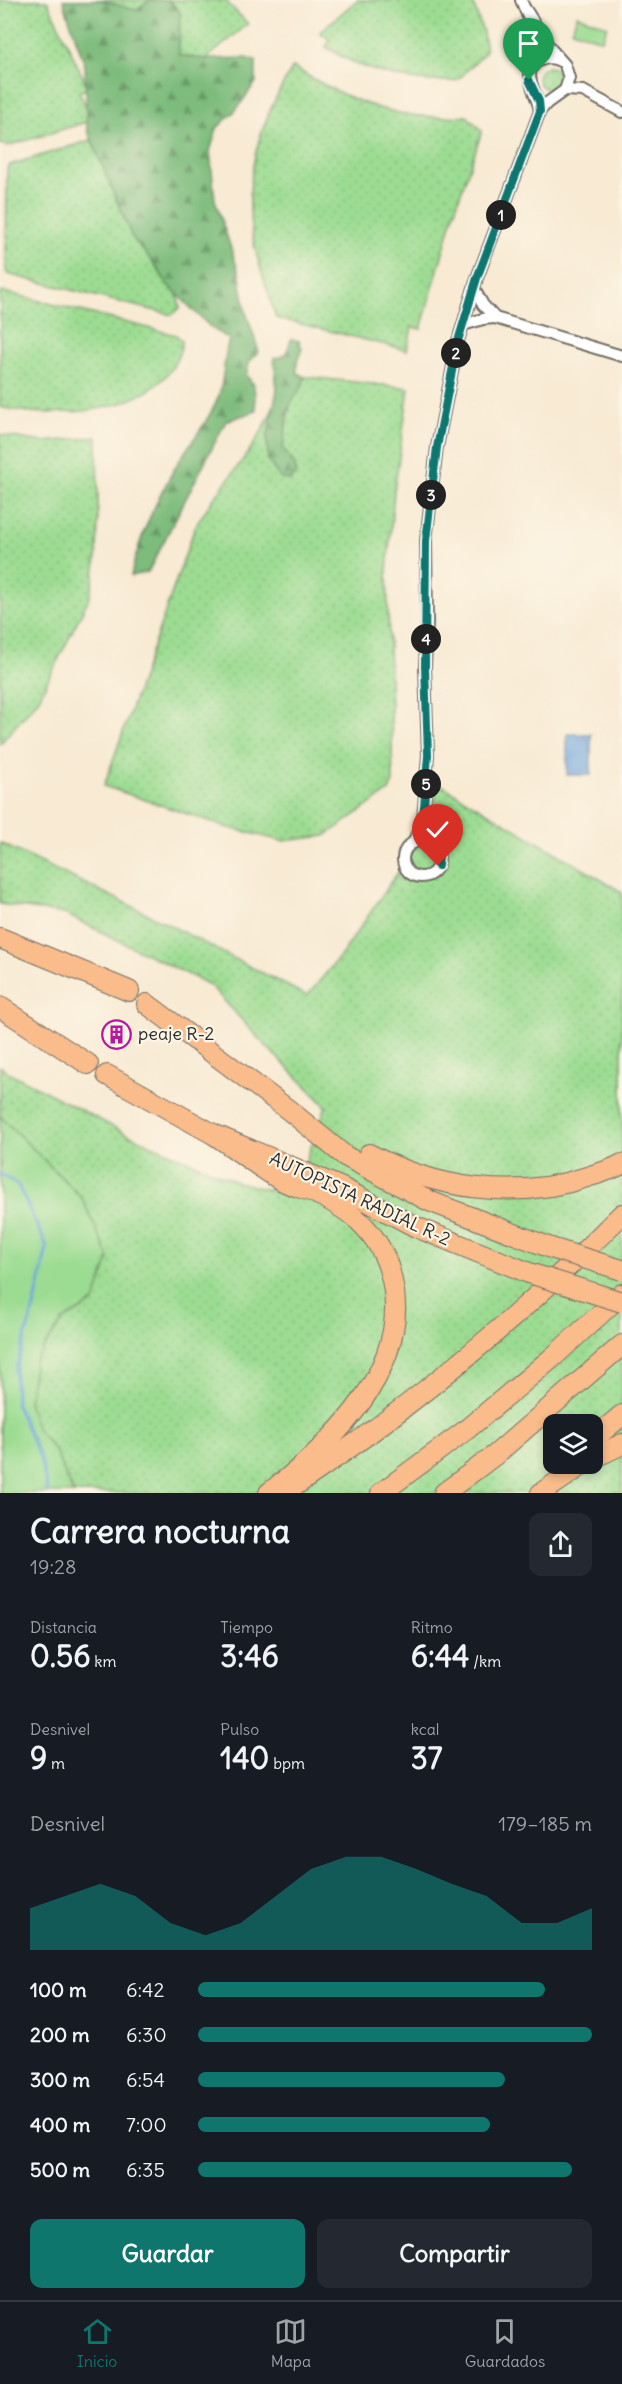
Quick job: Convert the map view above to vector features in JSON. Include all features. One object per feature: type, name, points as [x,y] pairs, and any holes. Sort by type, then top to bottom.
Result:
[{"type":"highway","points":[[0,938],[129,991]]},
{"type":"highway","name":"AUTOPISTA RADIAL R-2","points":[[147,1004],[290,1111],[345,1156],[429,1201],[551,1248],[622,1270]]},
{"type":"highway","points":[[0,1007],[88,1064]]},
{"type":"highway","name":"AUTOPISTA RADIAL R-2","points":[[107,1075],[215,1135],[342,1188],[416,1227],[529,1273],[622,1302]]},
{"type":"highway","points":[[290,1111],[405,1171],[423,1178],[483,1189],[521,1189],[562,1185],[622,1164]]},
{"type":"highway","points":[[215,1135],[280,1181],[328,1200],[358,1221],[370,1233],[383,1253],[395,1294],[396,1318],[392,1340],[372,1384],[351,1414],[327,1441],[269,1493]]},
{"type":"highway","points":[[285,1493],[391,1418],[488,1341],[539,1296],[622,1214]]},
{"type":"highway","points":[[381,1493],[466,1430],[552,1358],[622,1294]]},
{"type":"highway","points":[[444,1493],[495,1455],[622,1345]]},
{"type":"highway","points":[[603,1431],[622,1415]]},
{"type":"highway","points":[[603,1454],[622,1444]]},
{"type":"highway","points":[[525,1493],[549,1474]]},
{"type":"highway","points":[[541,1493],[569,1474]]},
{"type":"street","points":[[423,820],[431,844],[439,856],[438,866],[432,874],[422,878],[412,875],[403,863],[404,854],[413,843],[423,820],[428,755],[425,667],[426,541],[437,447],[452,371],[474,289],[540,111],[565,90],[568,84],[568,71],[524,5]]},
{"type":"street","points":[[524,5],[537,38],[537,62],[530,73],[529,80],[540,111]]},
{"type":"street","points":[[537,62],[548,58],[560,61]]},
{"type":"street","points":[[565,90],[583,91],[622,112]]},
{"type":"street","points":[[535,92],[541,96],[554,97]]},
{"type":"street","points":[[474,289],[483,305],[495,318]]},
{"type":"street","points":[[463,325],[495,318],[622,356]]},
{"type":"street","points":[[413,843],[422,841],[431,844]]},
{"type":"green space","points":[[0,0],[47,0],[88,88],[79,92],[93,120],[8,146],[0,144]]},
{"type":"green space","points":[[63,0],[101,0],[135,10],[150,0],[169,0],[180,12],[179,55],[203,59],[246,58],[256,61],[256,82],[236,110],[217,128],[210,151],[215,200],[239,273],[246,312],[259,352],[250,360],[246,375],[254,385],[256,411],[226,421],[148,572],[131,576],[144,531],[157,502],[218,398],[229,339],[210,327],[167,284],[132,237],[87,129],[85,66]]},
{"type":"green space","points":[[78,0],[225,0],[248,24],[196,67]]},
{"type":"green space","points":[[357,0],[472,0],[483,32],[486,51],[455,81],[404,78],[371,69],[326,47],[330,40],[320,32]]},
{"type":"green space","points":[[577,15],[607,26],[602,40],[572,30]]},
{"type":"green space","points":[[293,67],[327,87],[381,109],[419,116],[467,116],[482,131],[455,210],[421,329],[412,327],[407,350],[276,318],[254,243],[250,196],[256,151],[263,129],[281,87]]},
{"type":"green space","points":[[549,67],[557,70],[560,78],[557,86],[549,89],[541,86],[538,78],[541,70]]},
{"type":"green space","points":[[105,136],[175,281],[180,308],[172,315],[6,272],[7,169],[10,165]]},
{"type":"green space","points":[[4,292],[176,335],[182,341],[174,365],[157,384],[135,398],[108,407],[80,412],[51,413],[0,407],[0,293]]},
{"type":"green space","points":[[291,339],[299,341],[302,349],[297,361],[297,372],[305,378],[291,404],[286,424],[283,449],[294,463],[296,473],[291,480],[281,479],[268,461],[267,438],[277,390],[274,358],[284,355]]},
{"type":"green space","points":[[281,374],[409,388],[394,492],[387,572],[393,782],[389,791],[325,836],[282,841],[226,827],[104,786],[195,527],[259,436],[277,396]]},
{"type":"green space","points":[[0,435],[43,442],[97,437],[98,518],[96,559],[90,596],[38,700],[0,744]]},
{"type":"green space","points":[[436,782],[622,892],[622,1493],[73,1493],[55,1451],[37,1431],[28,1402],[35,1360],[63,1320],[94,1302],[82,1198],[0,1116],[0,1066],[127,1134],[237,1182],[293,1196],[326,1106],[261,1041],[210,985],[65,914],[0,904],[0,843],[142,911],[307,996],[342,954],[434,820]]},
{"type":"green space","points":[[0,1116],[82,1198],[109,1258],[94,1302],[63,1320],[35,1360],[28,1402],[37,1430],[55,1451],[73,1493],[0,1493]]},
{"type":"water","points":[[567,734],[591,734],[591,775],[567,775]]},
{"type":"waterway","points":[[0,1174],[18,1185],[47,1247],[35,1304],[15,1372],[16,1405],[40,1457],[48,1493]]},
{"type":"place","name":"peaje R-2","points":[[117,1034]]},
{"type":"route","points":[[438,866],[438,851],[431,844],[423,820],[428,755],[425,667],[426,541],[432,485],[437,447],[458,341],[477,278],[540,111],[539,101],[529,80]]}]
